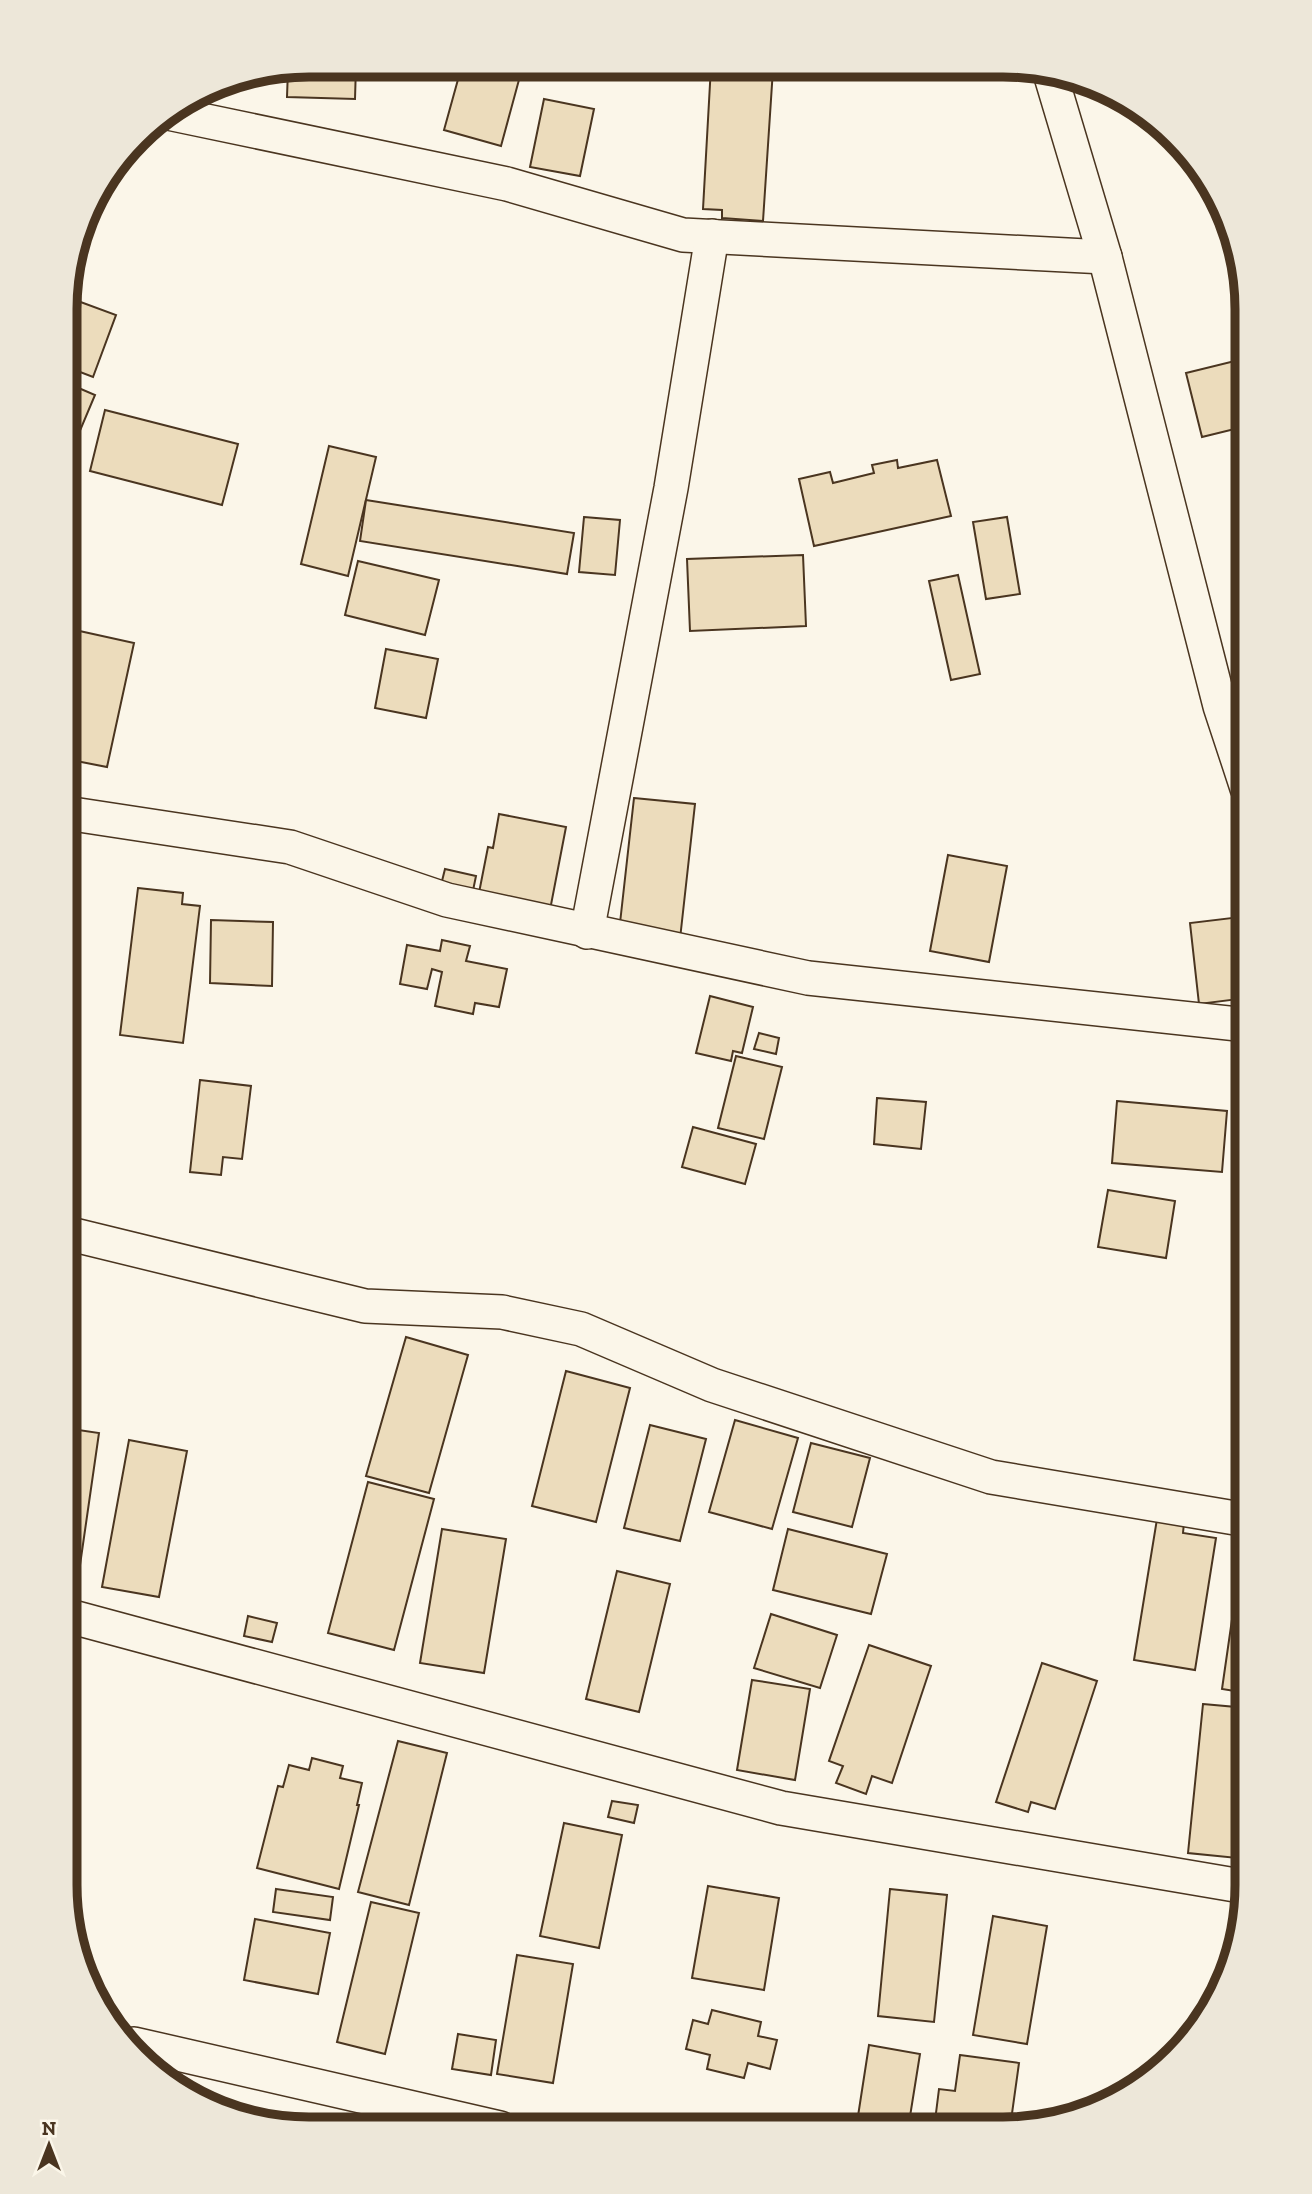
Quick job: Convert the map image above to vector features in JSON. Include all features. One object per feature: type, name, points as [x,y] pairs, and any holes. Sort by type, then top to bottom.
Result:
[{"type":"street","points":[[1053,83],[1105,257],[1220,706],[1235,752]]},
{"type":"street","points":[[181,116],[507,184],[683,234],[1105,257]]},
{"type":"street","points":[[587,932],[671,488],[712,236]]},
{"type":"street","points":[[77,815],[290,847],[447,900],[808,978],[1235,1024]]},
{"type":"street","points":[[77,1236],[365,1306],[502,1312],[581,1329],[712,1385],[991,1477],[1235,1518]]},
{"type":"street","points":[[77,1618],[781,1808],[1235,1885]]},
{"type":"street","points":[[143,2047],[451,2117]]},
{"type":"building","points":[[356,77],[355,99],[287,97],[288,78]]},
{"type":"building","points":[[459,77],[520,77],[501,146],[444,130]]},
{"type":"building","points":[[710,77],[772,77],[763,221],[722,218],[722,210],[703,209]]},
{"type":"building","points":[[544,99],[594,109],[580,176],[530,167]]},
{"type":"building","points":[[78,301],[116,315],[93,377],[77,371]]},
{"type":"building","points":[[1235,361],[1235,429],[1202,437],[1186,373]]},
{"type":"building","points":[[77,387],[95,395],[77,438]]},
{"type":"building","points":[[105,410],[238,444],[222,505],[90,471]]},
{"type":"building","points":[[329,446],[376,457],[348,576],[301,564]]},
{"type":"building","points":[[897,460],[898,468],[937,460],[951,516],[814,546],[799,479],[830,472],[833,483],[874,473],[872,465]]},
{"type":"building","points":[[366,500],[574,533],[567,574],[360,541]]},
{"type":"building","points":[[584,517],[620,520],[615,575],[579,572]]},
{"type":"building","points":[[1007,517],[1020,594],[986,599],[973,522]]},
{"type":"building","points":[[803,555],[806,626],[690,631],[687,559]]},
{"type":"building","points":[[358,561],[439,580],[425,635],[345,615]]},
{"type":"building","points":[[958,575],[980,674],[951,680],[929,581]]},
{"type":"building","points":[[77,630],[134,643],[107,767],[77,761]]},
{"type":"building","points":[[386,649],[438,659],[426,718],[375,708]]},
{"type":"building","points":[[634,798],[695,804],[680,939],[619,932]]},
{"type":"building","points":[[499,814],[566,827],[550,910],[476,908],[488,847],[493,848]]},
{"type":"building","points":[[948,855],[1007,866],[989,962],[930,951]]},
{"type":"building","points":[[445,869],[476,876],[470,905],[438,897]]},
{"type":"building","points":[[138,888],[183,893],[182,904],[200,906],[183,1043],[120,1035]]},
{"type":"building","points":[[1235,918],[1235,1000],[1199,1004],[1190,923]]},
{"type":"building","points":[[211,920],[273,922],[272,986],[210,983]]},
{"type":"building","points":[[442,940],[470,946],[466,961],[507,969],[499,1007],[475,1003],[473,1014],[435,1006],[442,972],[432,969],[427,989],[400,984],[407,945],[440,951]]},
{"type":"building","points":[[710,996],[753,1007],[742,1053],[733,1051],[731,1061],[696,1053]]},
{"type":"building","points":[[759,1033],[779,1038],[776,1054],[754,1049]]},
{"type":"building","points":[[736,1056],[782,1067],[764,1139],[718,1128]]},
{"type":"building","points":[[200,1080],[251,1086],[242,1159],[223,1157],[221,1175],[190,1172]]},
{"type":"building","points":[[877,1098],[926,1102],[921,1149],[874,1144]]},
{"type":"building","points":[[1117,1101],[1227,1111],[1222,1172],[1112,1163]]},
{"type":"building","points":[[693,1127],[756,1144],[745,1184],[682,1167]]},
{"type":"building","points":[[1108,1190],[1175,1201],[1166,1258],[1098,1247]]},
{"type":"building","points":[[406,1337],[468,1355],[429,1493],[366,1476]]},
{"type":"building","points":[[566,1371],[630,1388],[596,1522],[532,1506]]},
{"type":"building","points":[[735,1420],[798,1438],[772,1529],[709,1512]]},
{"type":"building","points":[[650,1425],[706,1439],[680,1541],[624,1528]]},
{"type":"building","points":[[77,1430],[99,1433],[77,1572]]},
{"type":"building","points":[[129,1440],[187,1451],[159,1597],[102,1587]]},
{"type":"building","points":[[811,1443],[870,1458],[852,1527],[793,1512]]},
{"type":"building","points":[[368,1482],[434,1499],[394,1650],[328,1633]]},
{"type":"building","points":[[1157,1519],[1184,1523],[1183,1533],[1216,1538],[1195,1670],[1134,1660]]},
{"type":"building","points":[[442,1529],[506,1539],[484,1673],[420,1663]]},
{"type":"building","points":[[788,1529],[887,1554],[871,1614],[773,1590]]},
{"type":"building","points":[[617,1571],[670,1584],[639,1712],[586,1699]]},
{"type":"building","points":[[1235,1599],[1235,1691],[1222,1689]]},
{"type":"building","points":[[771,1614],[837,1635],[820,1688],[754,1668]]},
{"type":"building","points":[[248,1616],[277,1623],[272,1642],[244,1636]]},
{"type":"building","points":[[869,1645],[931,1666],[892,1783],[872,1776],[866,1794],[836,1783],[843,1766],[829,1761]]},
{"type":"building","points":[[1042,1663],[1097,1681],[1055,1809],[1031,1802],[1028,1812],[996,1802]]},
{"type":"building","points":[[752,1680],[810,1689],[795,1780],[737,1770]]},
{"type":"building","points":[[1203,1704],[1235,1707],[1235,1858],[1188,1853]]},
{"type":"building","points":[[398,1741],[447,1753],[409,1905],[358,1892]]},
{"type":"building","points":[[312,1758],[343,1766],[340,1778],[362,1783],[339,1889],[257,1868],[278,1786],[283,1787],[289,1765],[309,1770]]},
{"type":"building","points":[[612,1801],[638,1805],[634,1823],[608,1817]]},
{"type":"building","points":[[564,1823],[622,1835],[599,1948],[540,1936]]},
{"type":"building","points":[[708,1886],[779,1898],[764,1990],[692,1978]]},
{"type":"building","points":[[276,1889],[333,1897],[330,1920],[273,1912]]},
{"type":"building","points":[[890,1889],[947,1895],[934,2022],[878,2016]]},
{"type":"building","points":[[371,1902],[419,1913],[385,2054],[337,2042]]},
{"type":"building","points":[[993,1916],[1047,1926],[1027,2044],[973,2035]]},
{"type":"building","points":[[255,1919],[330,1933],[318,1994],[244,1980]]},
{"type":"building","points":[[517,1955],[573,1964],[553,2083],[497,2074]]},
{"type":"building","points":[[712,2010],[761,2022],[758,2036],[777,2040],[770,2069],[748,2063],[744,2078],[707,2069],[710,2055],[686,2049],[693,2020],[708,2024]]},
{"type":"building","points":[[458,2034],[496,2040],[491,2075],[452,2069]]},
{"type":"building","points":[[869,2045],[920,2054],[910,2117],[858,2117]]},
{"type":"building","points":[[960,2055],[1019,2063],[1012,2117],[936,2117],[939,2089],[955,2091]]}]
